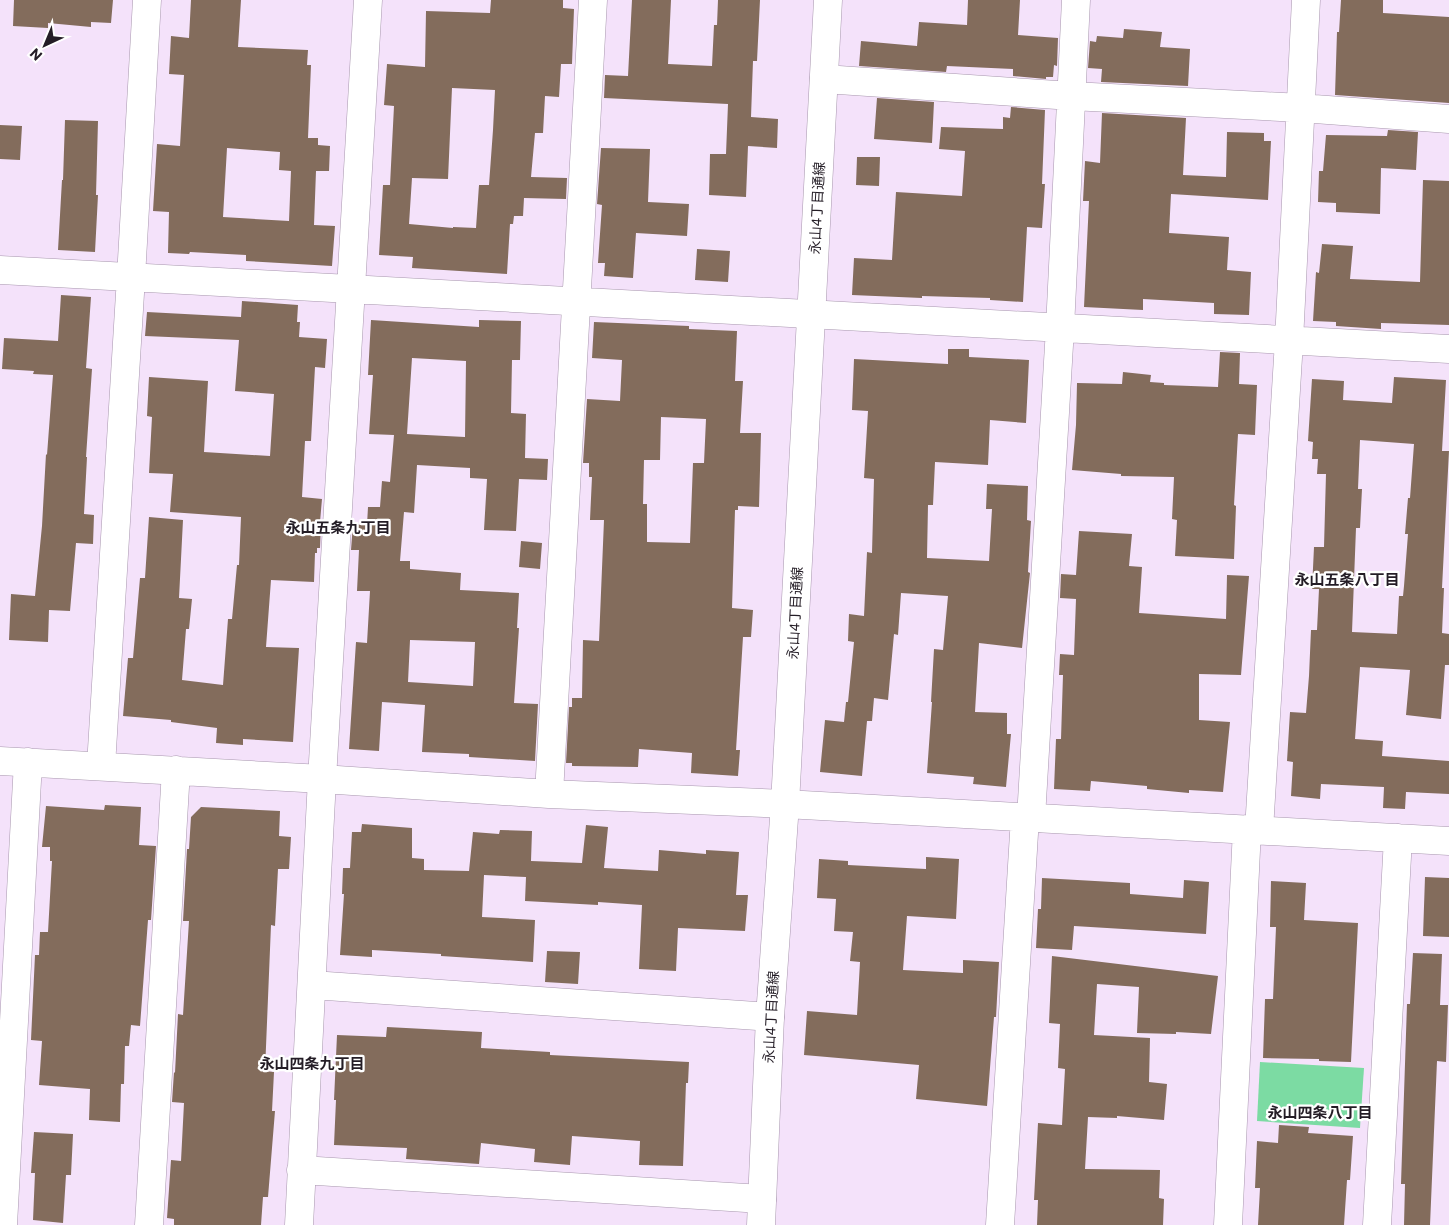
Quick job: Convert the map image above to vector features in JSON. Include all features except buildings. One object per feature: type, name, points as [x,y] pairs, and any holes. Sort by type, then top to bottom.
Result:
[{"type":"street","points":[[100,766],[147,0]]},
{"type":"street","points":[[299,1225],[322,779],[368,0]]},
{"type":"street","points":[[549,794],[593,0]]},
{"type":"street","name":"永山4丁目通線","points":[[762,1212],[770,1017],[784,804],[828,0]]},
{"type":"street","points":[[1000,1225],[1060,328],[1076,0]]},
{"type":"street","points":[[1228,1225],[1253,830],[1289,340],[1306,0]]},
{"type":"street","points":[[824,79],[1072,96],[1301,108],[1449,119]]},
{"type":"street","points":[[0,270],[1449,349]]},
{"type":"street","points":[[0,761],[176,770],[549,794],[784,804],[1449,841]]},
{"type":"street","points":[[2,1225],[28,762]]},
{"type":"street","points":[[149,1225],[176,770]]},
{"type":"street","points":[[1377,1225],[1398,838]]},
{"type":"street","points":[[312,985],[770,1017]]},
{"type":"street","points":[[301,1170],[762,1212]]},
{"type":"green space","points":[[1260,1062],[1364,1068],[1360,1128],[1257,1121]]},
{"type":"district","name":"永山五条九丁目","points":[[338,528]]},
{"type":"district","name":"永山五条八丁目","points":[[1347,580]]},
{"type":"district","name":"永山四条九丁目","points":[[312,1064]]},
{"type":"district","name":"永山四条八丁目","points":[[1320,1113]]}]
